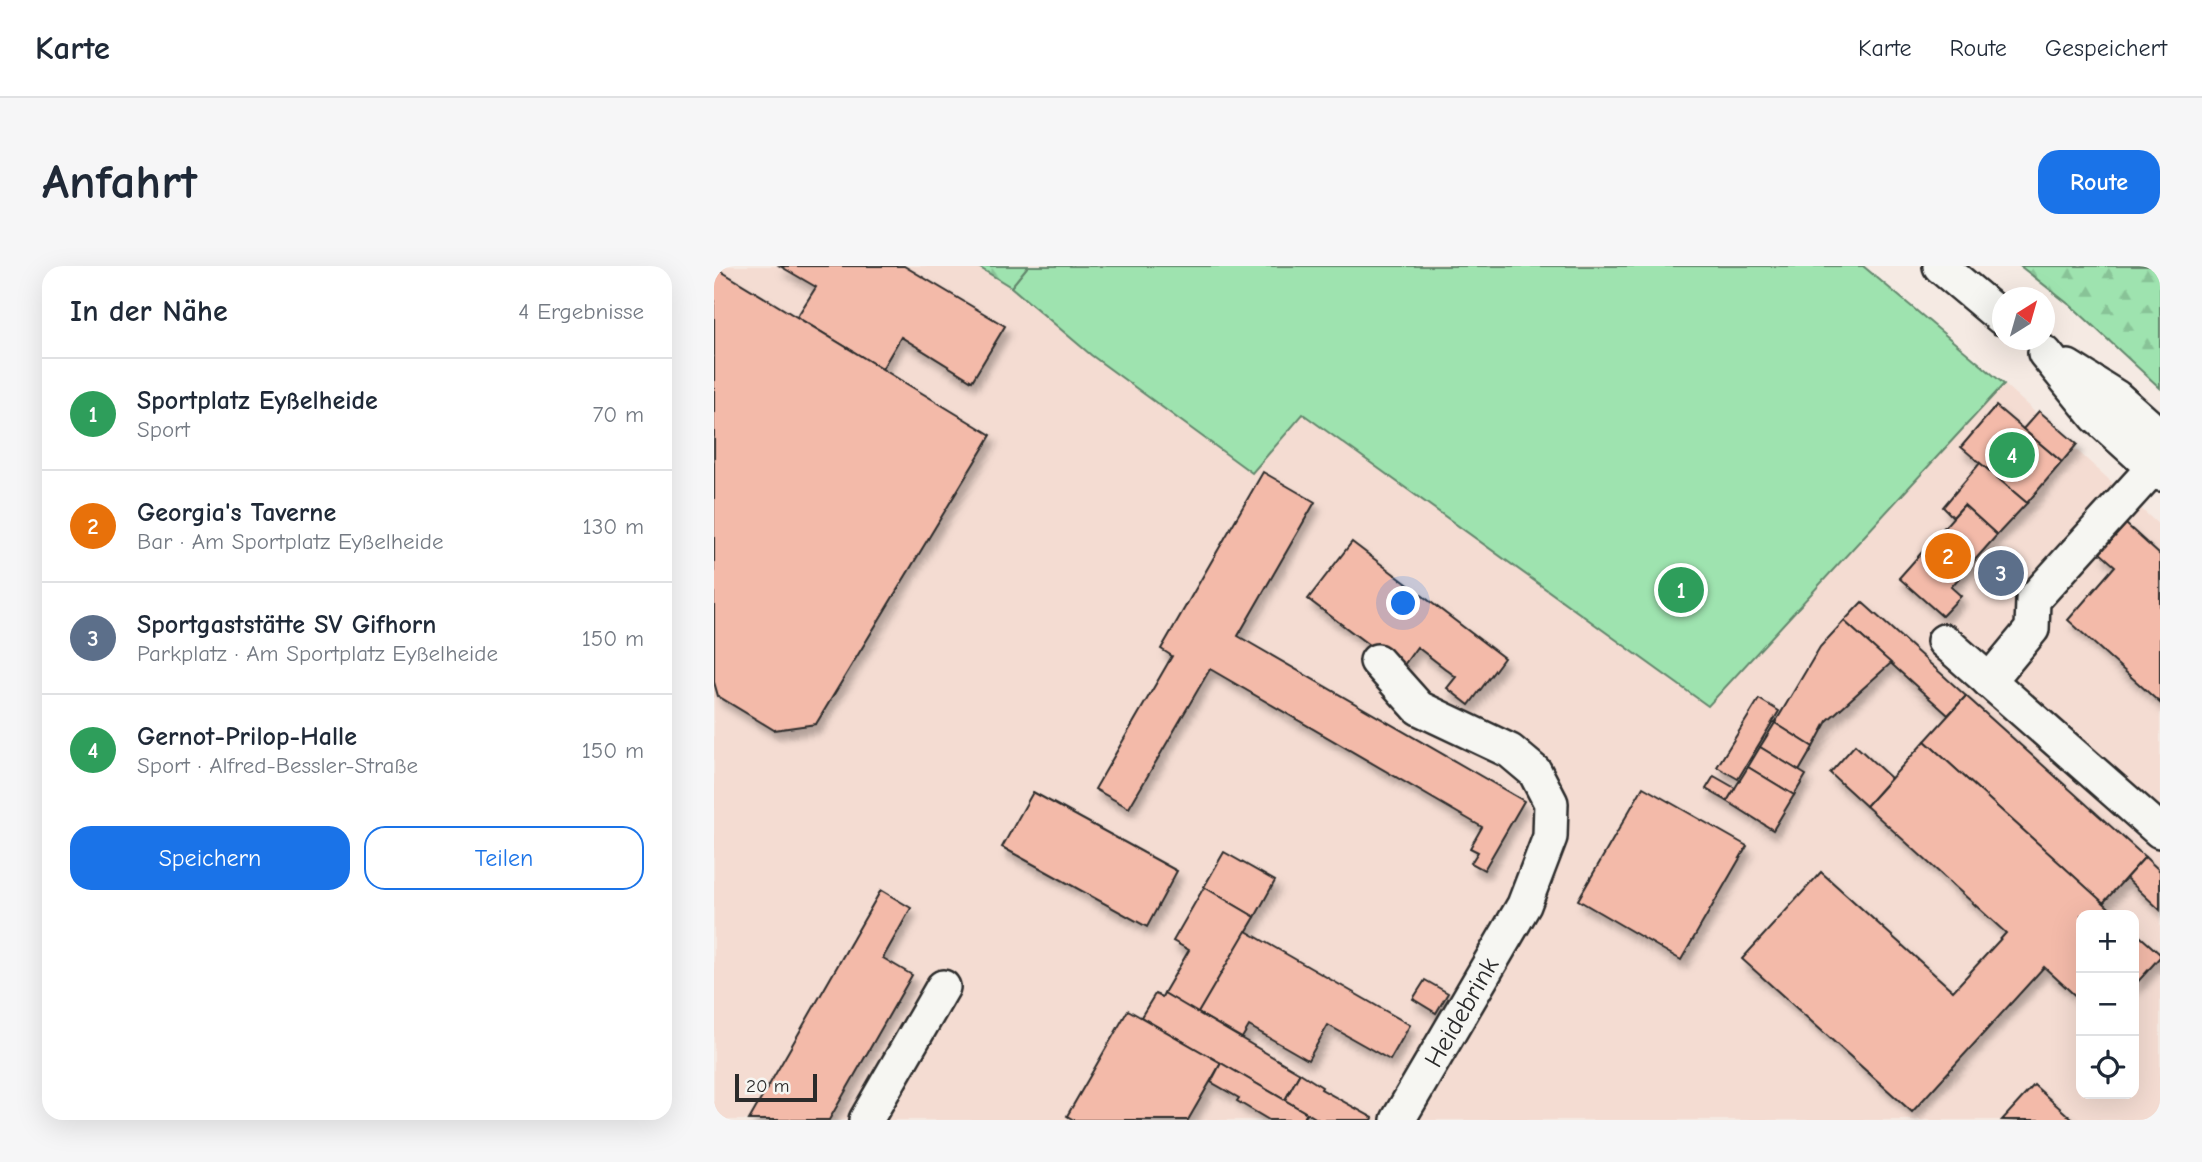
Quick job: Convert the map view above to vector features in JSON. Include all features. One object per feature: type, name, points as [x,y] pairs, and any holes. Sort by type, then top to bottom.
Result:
[{"type":"street","points":[[1940,266],[1992,309]]},
{"type":"street","points":[[1989,681],[2032,629],[2032,600],[2158,459],[2097,417],[2040,350]]},
{"type":"street","points":[[1944,641],[2160,831]]},
{"type":"street","name":"Heidebrink","points":[[1377,661],[1419,708],[1510,751],[1535,772],[1551,803],[1550,837],[1524,905],[1398,1120]]},
{"type":"street","points":[[866,1120],[943,987]]},
{"type":"shaded area","points":[[714,266],[977,266],[1011,287],[1091,355],[1251,473],[1303,414],[1708,706],[2004,384],[2160,526],[2160,1120],[714,1120]]},
{"type":"green space","points":[[977,266],[1028,266],[1011,287]]},
{"type":"green space","points":[[1028,266],[1863,266],[2004,384],[1708,706],[1303,414],[1252,473],[1091,355],[1011,287]]},
{"type":"green space","points":[[2020,266],[2160,266],[2160,388],[2055,294],[2055,287],[2047,287]]},
{"type":"building","points":[[780,266],[904,266],[1005,326],[972,381],[901,337],[882,369],[797,317],[816,287]]},
{"type":"building","points":[[714,267],[991,435],[816,724],[774,730],[718,696],[714,682]]},
{"type":"building","points":[[1996,406],[2062,462],[2027,503],[1961,447]]},
{"type":"building","points":[[2039,411],[2077,444],[2062,462],[2023,429]]},
{"type":"building","points":[[1980,463],[2027,503],[1997,535],[1964,505],[1953,517],[1943,507]]},
{"type":"building","points":[[1263,472],[1315,502],[1238,636],[1524,801],[1484,870],[1471,863],[1478,852],[1470,848],[1482,827],[1210,669],[1129,808],[1095,789],[1172,656],[1161,649]]},
{"type":"building","points":[[1964,505],[1997,535],[1951,587],[1961,596],[1942,616],[1899,578]]},
{"type":"building","points":[[2126,524],[2160,555],[2160,703],[2068,620],[2115,566],[2100,553]]},
{"type":"building","points":[[1352,542],[1504,658],[1469,705],[1447,688],[1456,677],[1417,647],[1401,669],[1308,599]]},
{"type":"building","points":[[1862,602],[1966,696],[1948,715],[1844,621]]},
{"type":"building","points":[[1844,621],[1891,663],[1827,721],[1813,747],[1775,723],[1820,647]]},
{"type":"building","points":[[1966,696],[2145,857],[2103,903],[1925,741]]},
{"type":"building","points":[[1759,699],[1779,711],[1738,779],[1717,767]]},
{"type":"building","points":[[1775,723],[1813,747],[1799,771],[1760,747]]},
{"type":"building","points":[[1925,741],[2111,910],[2076,910],[2076,996],[2044,967],[1912,1112],[1742,959],[1821,872],[1953,991],[2006,933],[1866,806]]},
{"type":"building","points":[[1855,745],[1891,778],[1866,806],[1830,773]]},
{"type":"building","points":[[1760,747],[1806,775],[1794,795],[1748,767]]},
{"type":"building","points":[[1748,767],[1794,795],[1773,830],[1727,801]]},
{"type":"building","points":[[1714,776],[1735,788],[1727,801],[1706,789]]},
{"type":"building","points":[[1643,787],[1747,846],[1681,960],[1578,900]]},
{"type":"building","points":[[1033,792],[1177,871],[1147,927],[1002,847]]},
{"type":"building","points":[[1224,852],[1275,881],[1255,917],[1204,887]]},
{"type":"building","points":[[2145,857],[2160,871],[2160,910],[2126,878]]},
{"type":"building","points":[[1204,887],[1255,917],[1198,1014],[1164,993],[1189,950],[1173,941]]},
{"type":"building","points":[[881,890],[911,908],[883,958],[912,975],[829,1120],[749,1120]]},
{"type":"building","points":[[1246,931],[1410,1025],[1390,1060],[1328,1025],[1308,1060],[1249,1026],[1242,1038],[1198,1013]]},
{"type":"building","points":[[2139,935],[2160,957],[2139,980]]},
{"type":"building","points":[[1425,980],[1448,993],[1436,1013],[1413,999]]},
{"type":"building","points":[[1164,993],[1300,1073],[1285,1100],[1141,1017],[1155,994],[1162,997]]},
{"type":"building","points":[[1128,1010],[1221,1063],[1188,1120],[1074,1120],[1067,1116]]},
{"type":"building","points":[[1221,1063],[1307,1113],[1303,1120],[1269,1120],[1237,1101],[1239,1098],[1211,1082]]},
{"type":"building","points":[[1300,1073],[1322,1087],[1321,1089],[1373,1118],[1372,1120],[1319,1120],[1285,1100]]},
{"type":"building","points":[[2034,1085],[2073,1120],[2002,1120]]},
{"type":"place","name":"Gernot-Prilop-Halle","points":[[2012,455]]},
{"type":"place","name":"Georgia's Taverne","points":[[1948,556]]},
{"type":"place","name":"Sportgaststätte SV Gifhorn","points":[[2001,573]]},
{"type":"place","name":"Sportplatz Eyßelheide","points":[[1681,590]]}]
